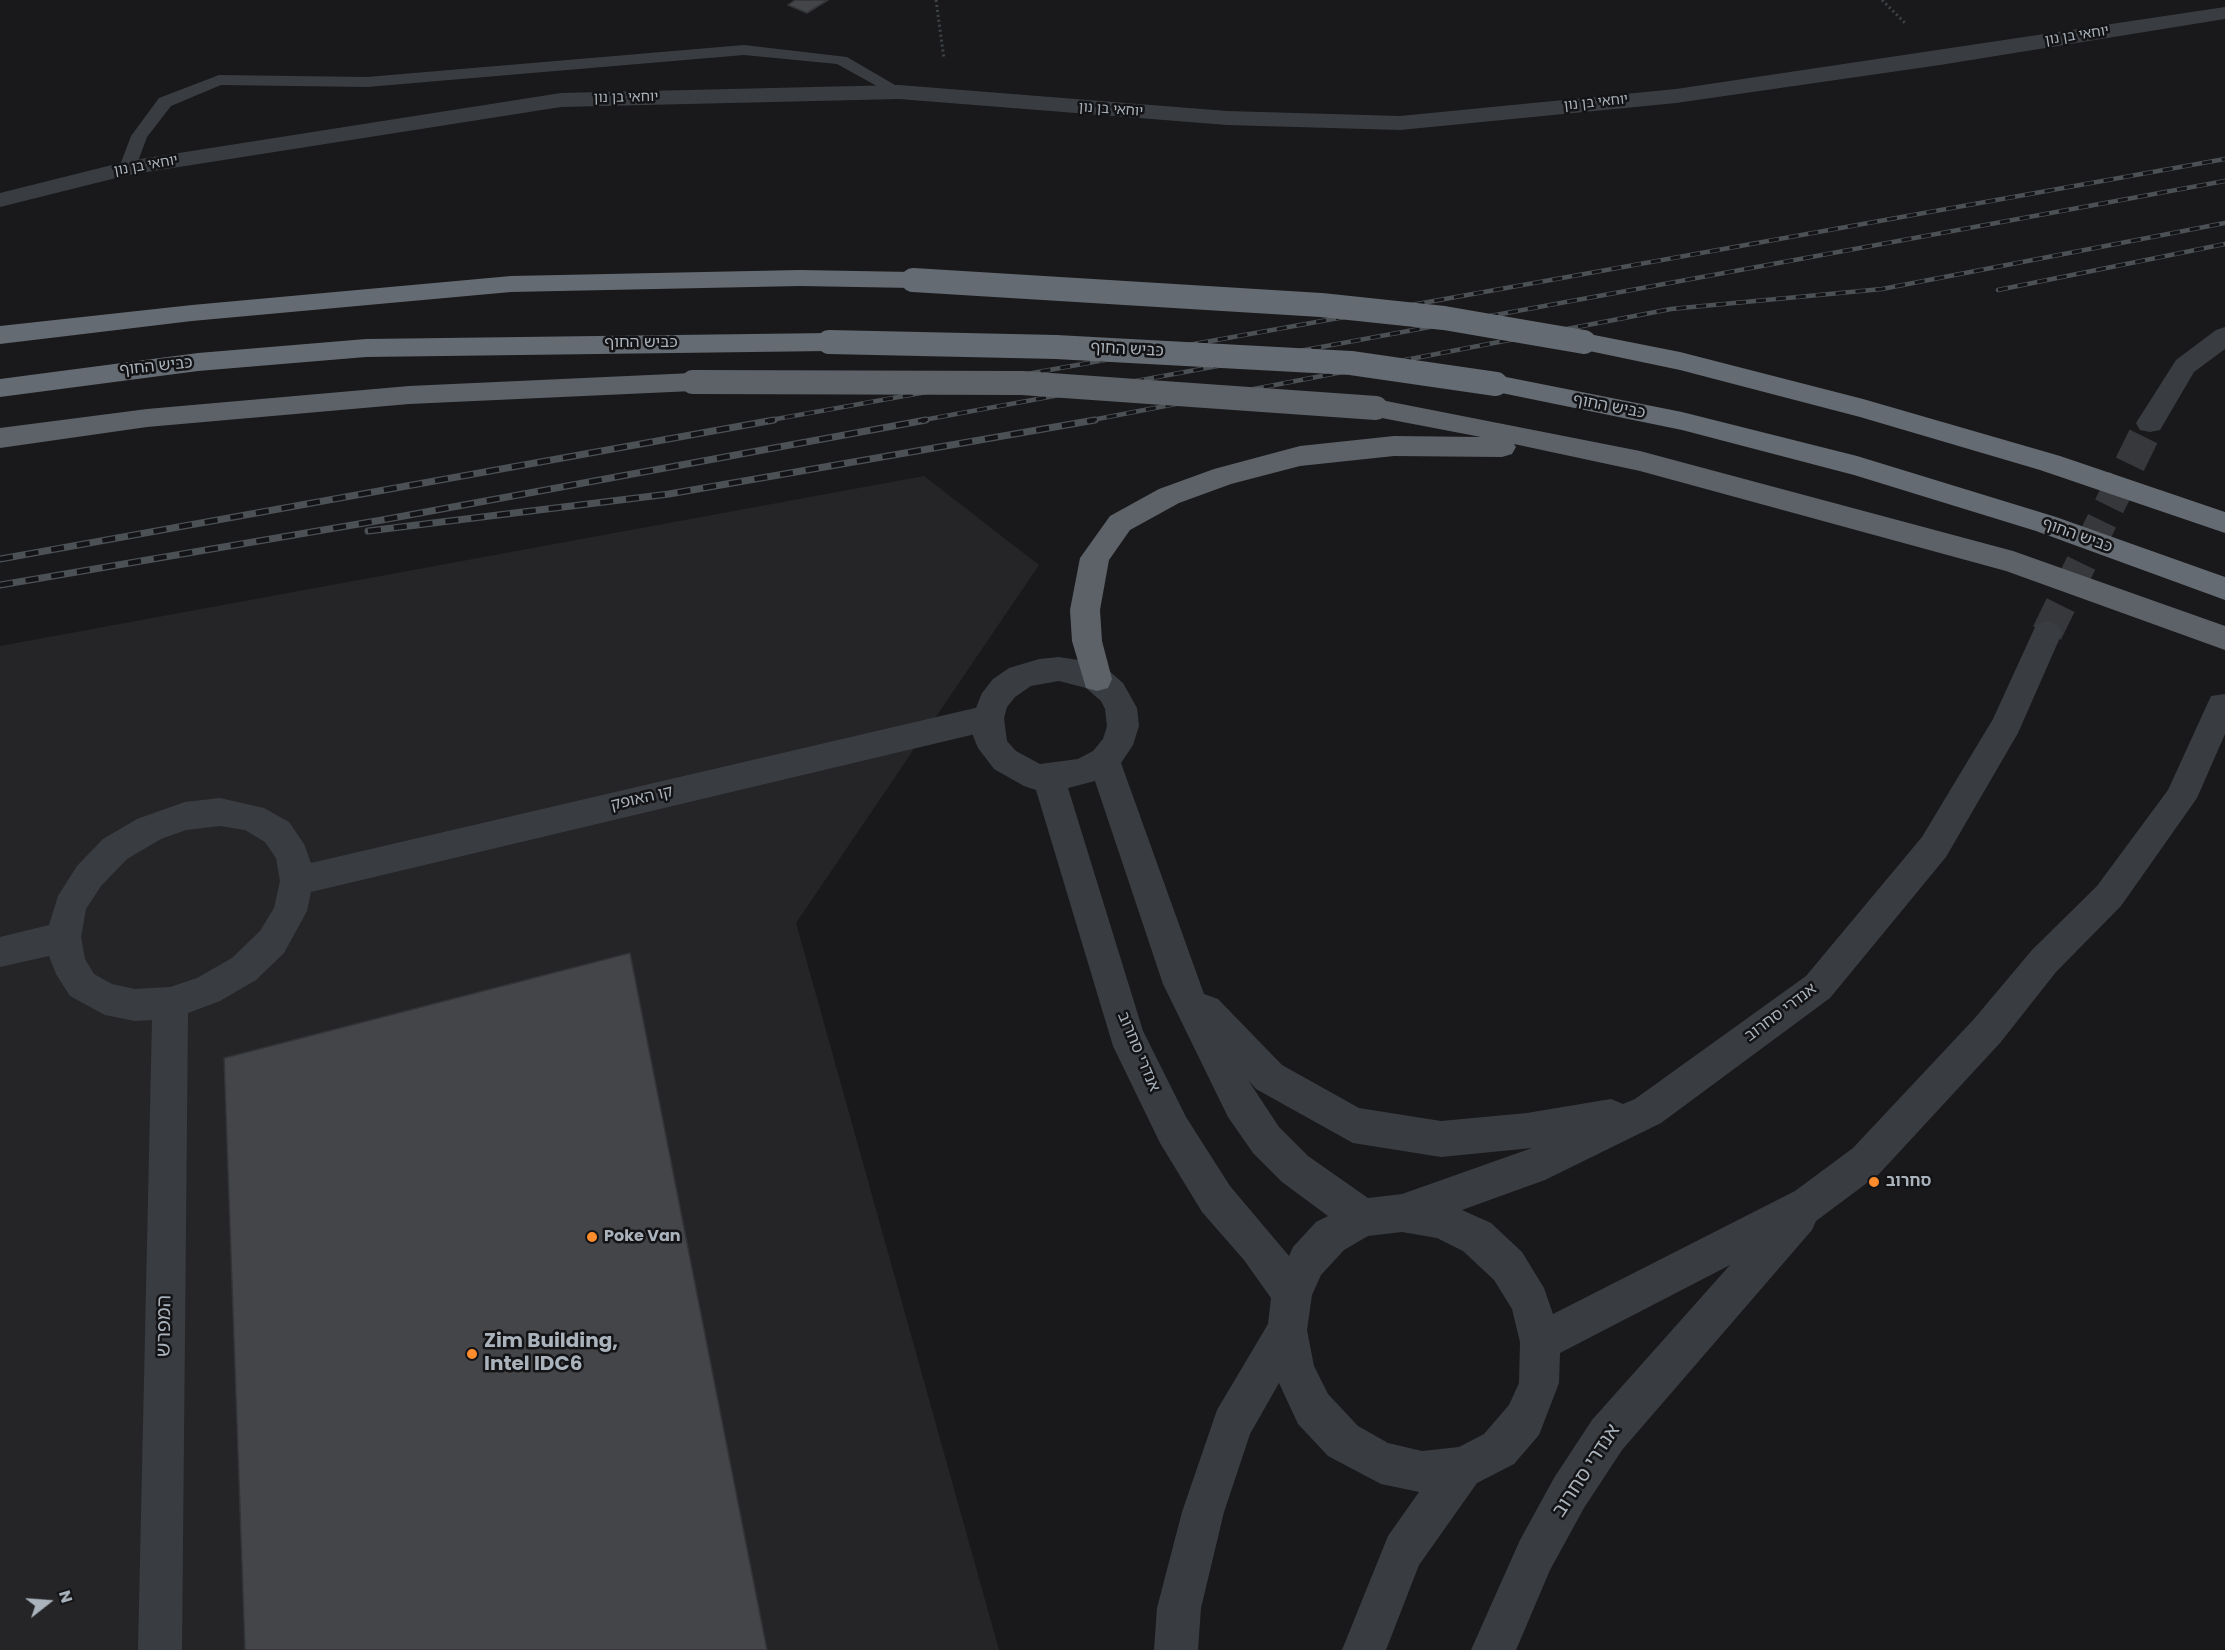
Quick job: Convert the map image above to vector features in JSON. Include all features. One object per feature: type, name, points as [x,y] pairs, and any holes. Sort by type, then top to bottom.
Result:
[{"type":"highway","points":[[0,335],[203,312],[511,284],[801,278],[913,280],[1321,305],[1444,318],[1680,361],[1863,408],[2050,463],[2225,523]]},
{"type":"highway","name":"כביש החוף","points":[[0,388],[198,362],[366,348],[530,344],[829,342],[1056,347],[1351,363],[1496,384],[1682,421],[1857,466],[2046,524],[2225,589]]},
{"type":"highway","points":[[0,438],[147,418],[409,395],[693,382],[1022,383],[1376,408],[1499,430],[1640,462],[2013,562],[2225,638]]},
{"type":"highway","points":[[1097,679],[1087,641],[1085,610],[1095,558],[1120,523],[1169,496],[1224,476],[1299,456],[1394,446],[1520,447],[1640,462]]},
{"type":"street","name":"יוחאי בן נון","points":[[0,200],[128,168],[561,100],[899,92],[1227,118],[1400,123],[1676,96],[1940,58],[2225,12]]},
{"type":"street","points":[[2150,423],[2185,366],[2225,336]]},
{"type":"street","name":"אנדרי סחרוב","points":[[1402,1213],[1532,1167],[1648,1111],[1818,987],[1934,847],[2007,724],[2047,633]]},
{"type":"street","points":[[1059,669],[1078,672],[1097,679],[1112,692],[1121,708],[1123,726],[1117,745],[1104,760],[1085,771],[1049,778],[1035,777],[1005,760],[994,748],[988,733],[988,718],[993,702],[1004,688],[1020,677],[1039,671],[1059,669]]},
{"type":"street","name":"אנדרי סחרוב","points":[[1540,1342],[1809,1204],[1866,1161],[1987,1031],[2044,961],[2109,896],[2181,798],[2222,705]]},
{"type":"street","name":"קו האופק","points":[[297,881],[988,718]]},
{"type":"street","points":[[1104,760],[1181,984],[1241,1105],[1266,1140],[1295,1169],[1363,1218]]},
{"type":"street","name":"אנדרי סחרוב","points":[[1049,778],[1126,1034],[1173,1130],[1216,1199],[1258,1246],[1289,1312]]},
{"type":"street","points":[[220,812],[252,818],[277,832],[292,854],[297,881],[290,911],[272,942],[244,969],[208,990],[170,1003],[135,1005],[105,999],[97,994],[82,984],[68,963],[64,937],[70,906],[89,876],[116,849],[149,829],[185,816],[220,812]]},
{"type":"street","points":[[0,952],[64,937]]},
{"type":"street","points":[[1181,984],[1269,1077],[1353,1125],[1441,1139],[1527,1131],[1648,1111]]},
{"type":"street","name":"המפרש","points":[[160,1650],[170,1003]]},
{"type":"street","name":"אנדרי סחרוב","points":[[1493,1650],[1535,1555],[1569,1493],[1607,1435],[1809,1204]]},
{"type":"street","points":[[1176,1650],[1179,1608],[1203,1512],[1232,1425],[1289,1312],[1307,1261],[1330,1236],[1363,1218],[1402,1213],[1440,1220],[1477,1237],[1508,1266],[1530,1302],[1540,1342],[1539,1383],[1524,1420],[1499,1449],[1462,1468],[1422,1472],[1381,1463],[1343,1441],[1313,1409],[1294,1370],[1289,1312]]},
{"type":"street","points":[[1364,1650],[1404,1551],[1462,1468]]},
{"type":"lane","points":[[128,168],[139,136],[165,102],[219,80],[367,82],[744,51],[841,60],[899,92]]},
{"type":"path","points":[[936,0],[945,68]]},
{"type":"shaded area","points":[[924,476],[1039,565],[796,923],[999,1650],[0,1650],[0,646]]},
{"type":"building","points":[[795,0],[828,0],[807,13],[788,5]]},
{"type":"building","name":"Zim Building, Intel IDC6","points":[[630,953],[767,1650],[245,1650],[224,1058]]},
{"type":"tunnel","points":[[2047,633],[2150,423]]},
{"type":"railway","points":[[765,421],[2225,159]]},
{"type":"railway","points":[[918,421],[2225,181]]},
{"type":"railway","points":[[1087,421],[1671,309],[1882,289],[2225,223]]},
{"type":"railway","points":[[1998,290],[2225,244]]},
{"type":"railway","points":[[0,559],[774,420]]},
{"type":"railway","points":[[0,585],[382,520],[926,420]]},
{"type":"railway","points":[[368,531],[669,494],[1095,420]]},
{"type":"place","name":"סחרוב","points":[[1874,1182]]},
{"type":"place","name":"Poke Van","points":[[592,1237]]},
{"type":"place","name":"Zim Building, Intel IDC6","points":[[472,1354]]}]
